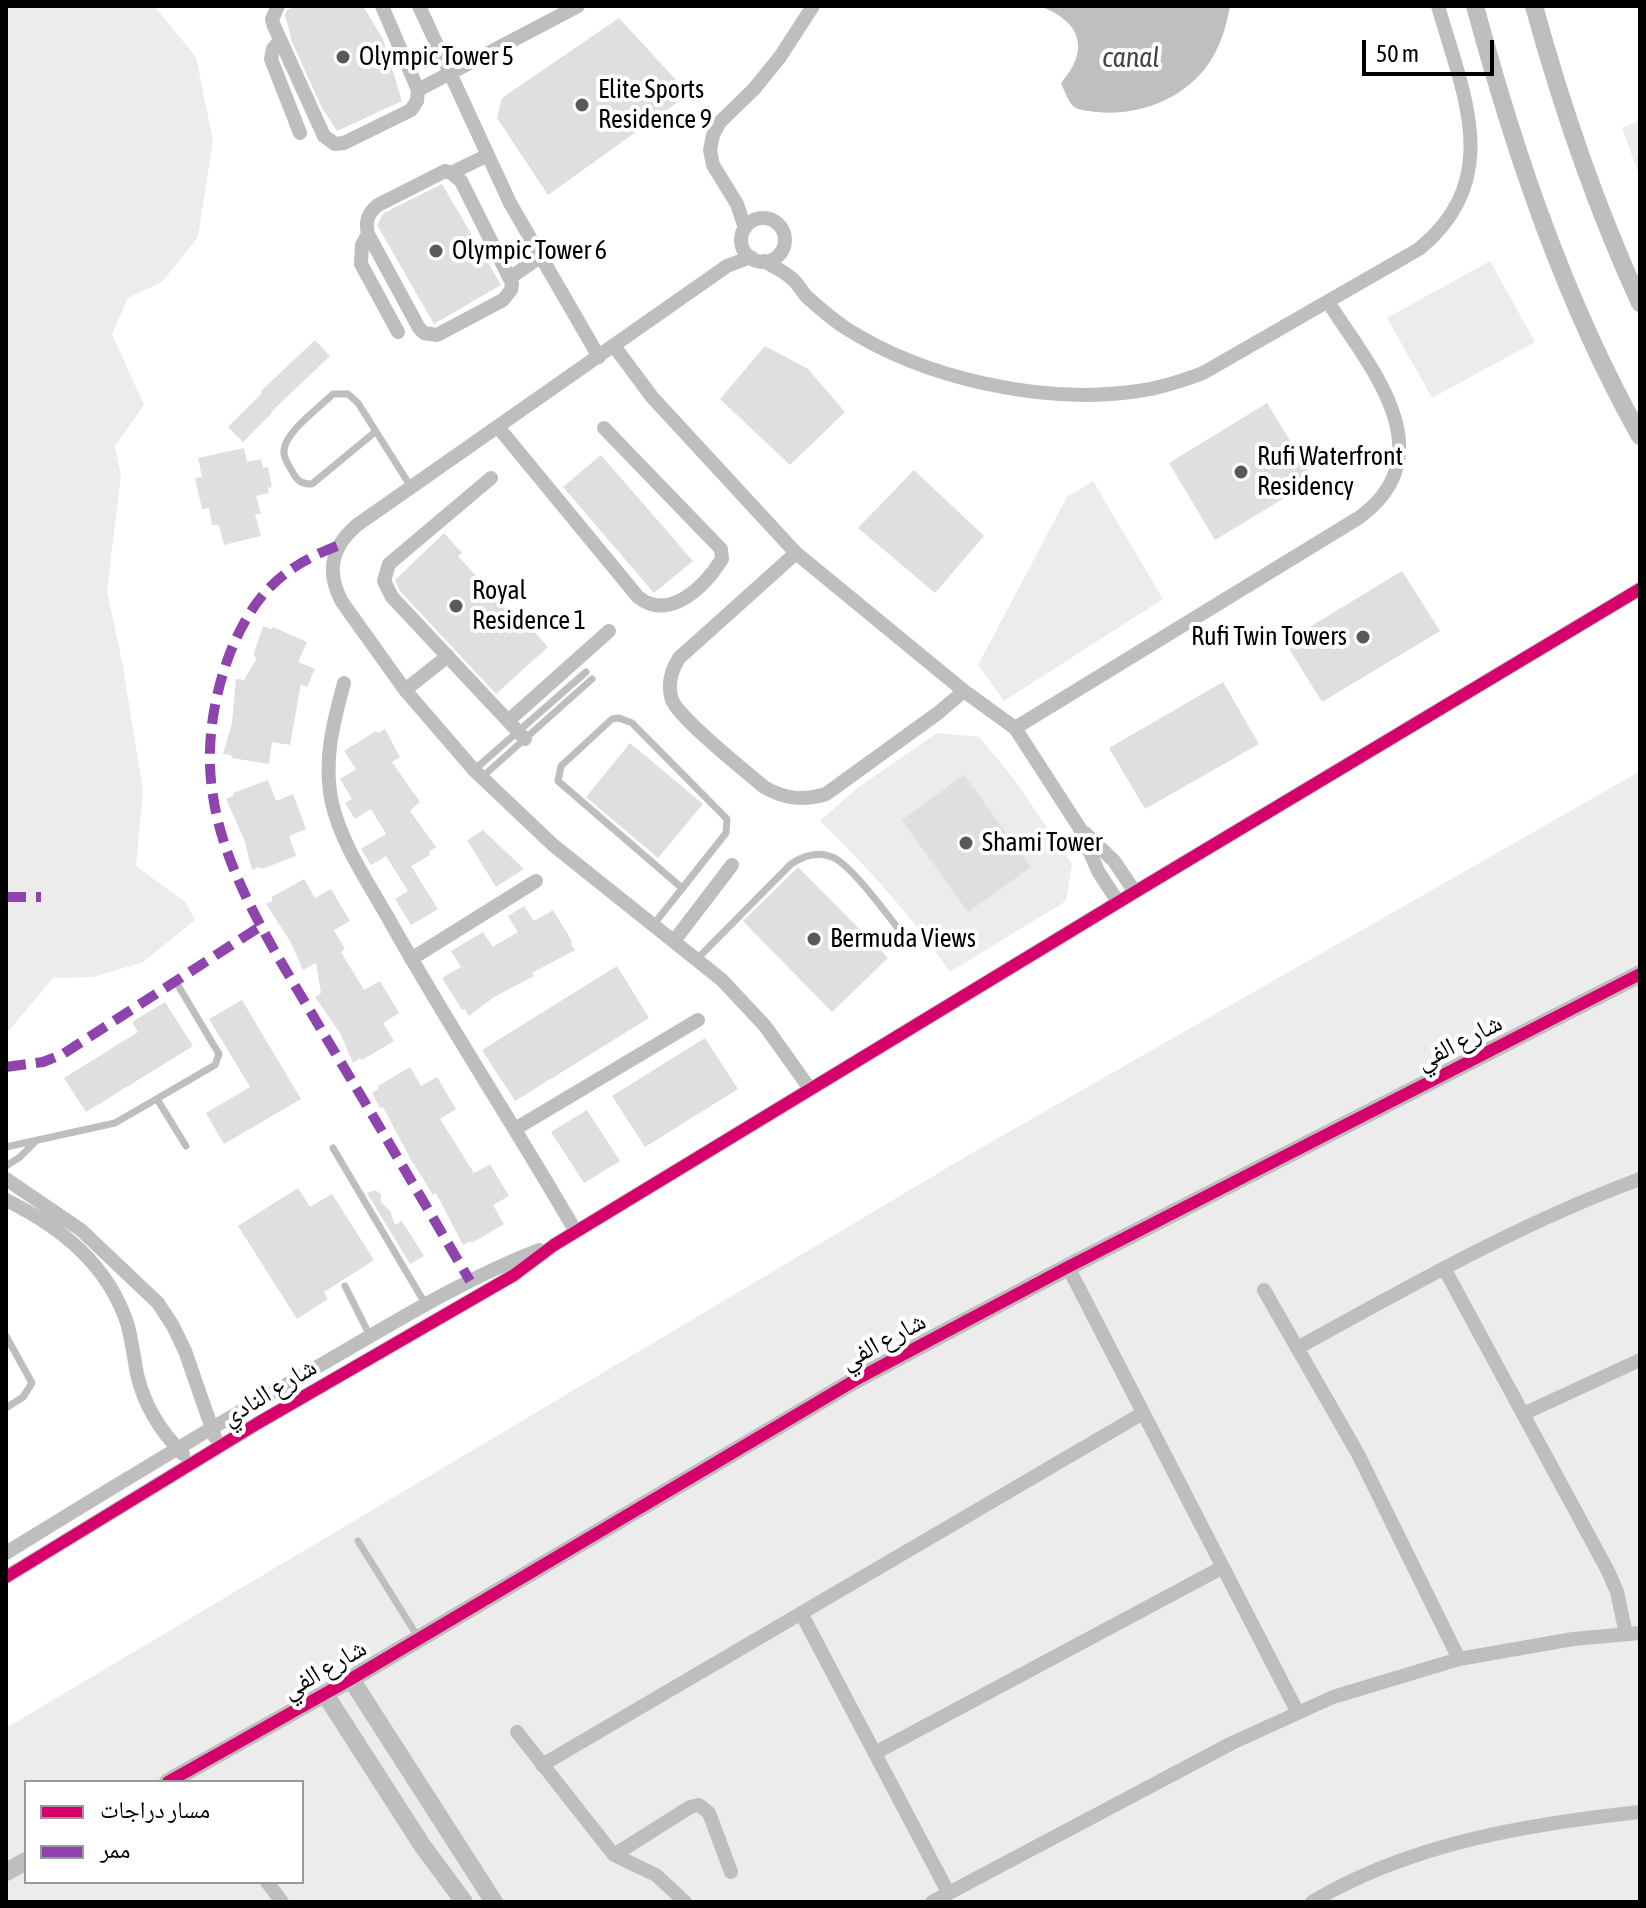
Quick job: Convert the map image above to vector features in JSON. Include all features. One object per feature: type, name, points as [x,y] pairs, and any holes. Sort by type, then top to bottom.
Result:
[{"type":"street","points":[[278,6],[272,19],[280,40],[324,136],[331,143],[344,143],[406,114],[415,106],[418,90],[382,6]]},
{"type":"street","points":[[419,6],[486,156],[540,257],[599,357]]},
{"type":"street","points":[[418,90],[578,6]]},
{"type":"street","points":[[813,6],[780,57],[754,89],[720,122],[713,135],[710,150],[713,165],[737,204],[746,253],[791,278],[842,326],[907,360],[984,383],[1064,393],[1138,391],[1203,373],[1419,249],[1440,232],[1455,211],[1466,187],[1472,136],[1468,111],[1438,6]]},
{"type":"street","points":[[1475,6],[1507,118],[1548,233],[1595,346],[1640,436]]},
{"type":"street","points":[[1534,6],[1588,179],[1640,303]]},
{"type":"street","points":[[280,40],[273,49],[271,59],[300,133]]},
{"type":"street","points":[[451,173],[461,181],[511,277],[511,290],[503,300],[437,335],[430,335],[419,328],[368,234],[367,217],[378,205],[439,172],[451,173],[486,156]]},
{"type":"street","points":[[737,204],[759,219],[773,220],[779,225],[785,237],[782,251],[791,278]]},
{"type":"street","points":[[727,266],[743,235],[759,219]]},
{"type":"street","points":[[368,234],[362,245],[361,264],[398,332]]},
{"type":"street","points":[[782,251],[771,260],[758,259],[727,266],[411,487],[346,534],[337,546],[332,575],[342,602],[405,690],[478,774],[553,845],[697,959],[745,1002],[785,1051],[810,1089]]},
{"type":"street","points":[[511,277],[540,257]]},
{"type":"street","points":[[1015,728],[1360,517],[1386,493],[1399,460],[1398,425],[1383,388],[1328,302]]},
{"type":"street","points":[[614,346],[652,397],[796,553],[964,691],[1015,728],[1079,827],[1098,871],[1118,902]]},
{"type":"street","points":[[498,427],[638,597],[659,607],[675,605],[717,568],[722,559],[721,549],[604,428]]},
{"type":"street","points":[[491,478],[389,564],[385,572],[387,590],[517,730],[609,631]]},
{"type":"street","points":[[796,553],[679,658],[670,679],[670,690],[678,711],[764,787],[794,799],[810,799],[826,794],[964,691]]},
{"type":"street","points":[[554,1245],[1640,589]]},
{"type":"street","points":[[405,690],[448,656]]},
{"type":"street","points":[[344,683],[329,748],[329,776],[332,803],[353,854],[411,959],[576,1232]]},
{"type":"street","points":[[1079,827],[1114,861],[1135,892]]},
{"type":"street","points":[[674,941],[732,865]]},
{"type":"street","points":[[411,959],[536,881]]},
{"type":"street","name":"شارع الفي","points":[[172,1780],[351,1679],[857,1379],[1068,1267],[1640,974]]},
{"type":"street","points":[[515,1129],[698,1020]]},
{"type":"street","points":[[6,1179],[81,1230],[158,1303],[185,1351],[219,1449]]},
{"type":"street","points":[[1297,1348],[1527,1226],[1640,1179]]},
{"type":"street","points":[[6,1200],[64,1234],[105,1278],[128,1325],[144,1395],[161,1429],[192,1464]]},
{"type":"street","name":"شارع النادي","points":[[6,1553],[370,1336],[498,1268],[554,1245]]},
{"type":"street","name":"شارع النادي","points":[[6,1577],[514,1275],[554,1245]]},
{"type":"street","points":[[1068,1267],[1297,1711]]},
{"type":"street","points":[[932,1902],[1297,1711],[1333,1697],[1459,1659],[1524,1646],[1633,1634],[1608,1571],[1444,1268]]},
{"type":"street","points":[[1264,1290],[1358,1454],[1459,1659]]},
{"type":"street","points":[[1523,1414],[1640,1360]]},
{"type":"street","points":[[542,1765],[1143,1413]]},
{"type":"street","points":[[875,1753],[1223,1567]]},
{"type":"street","points":[[801,1613],[948,1892]]},
{"type":"street","points":[[351,1679],[494,1902]]},
{"type":"street","points":[[325,1694],[422,1845],[464,1902]]},
{"type":"street","points":[[517,1732],[614,1855],[656,1875],[682,1901]]},
{"type":"street","points":[[614,1855],[690,1807],[699,1805],[709,1813],[731,1872]]},
{"type":"street","points":[[1312,1902],[1383,1867],[1441,1848],[1565,1820],[1640,1812]]},
{"type":"street","points":[[6,1872],[24,1862]]},
{"type":"street","points":[[268,1884],[282,1902]]},
{"type":"lane","points":[[375,432],[312,484],[306,485],[296,479],[284,456],[291,433],[333,394],[348,394],[354,398],[411,487]]},
{"type":"lane","points":[[478,774],[517,730],[586,672]]},
{"type":"lane","points":[[517,730],[592,679]]},
{"type":"lane","points":[[654,925],[726,833],[727,819],[632,723],[612,719],[561,766],[558,781],[682,888]]},
{"type":"lane","points":[[697,959],[791,864],[810,855],[831,856],[840,861],[912,946]]},
{"type":"lane","points":[[6,1147],[102,1128],[215,1065],[219,1058],[217,1049],[176,982]]},
{"type":"lane","points":[[157,1099],[186,1146]]},
{"type":"lane","points":[[6,1166],[36,1142]]},
{"type":"lane","points":[[333,1148],[426,1305]]},
{"type":"lane","points":[[345,1286],[370,1336]]},
{"type":"lane","points":[[6,1336],[32,1383],[23,1397],[6,1408]]},
{"type":"lane","points":[[358,1541],[419,1639]]},
{"type":"shaded area","points":[[6,6],[154,6],[196,57],[213,141],[198,237],[162,282],[128,298],[112,334],[144,405],[115,446],[121,475],[107,591],[123,666],[143,791],[136,866],[185,902],[195,920],[143,962],[94,977],[53,978],[6,1034]]},
{"type":"shaded area","points":[[1640,120],[1640,178],[1622,128]]},
{"type":"shaded area","points":[[1490,261],[1535,342],[1432,398],[1387,318]]},
{"type":"shaded area","points":[[1093,481],[1163,599],[1004,701],[978,665],[1067,497]]},
{"type":"shaded area","points":[[937,733],[979,737],[1014,779],[1072,864],[1066,901],[950,972],[889,893],[820,821],[856,789]]},
{"type":"shaded area","points":[[1640,771],[1640,1902],[6,1902],[6,1728],[972,1153]]},
{"type":"water","name":"canal","points":[[1040,6],[1230,6],[1218,47],[1194,81],[1156,104],[1112,113],[1081,110],[1071,104],[1061,83],[1076,59],[1077,38],[1065,20]]},
{"type":"building","name":"Olympic Tower 5","points":[[297,6],[363,6],[383,39],[402,101],[337,131],[321,106],[292,42],[285,15],[287,10]]},
{"type":"building","points":[[619,18],[689,94],[548,195],[497,118],[502,98]]},
{"type":"building","name":"Olympic Tower 6","points":[[442,184],[501,285],[434,324],[377,225],[384,213]]},
{"type":"building","points":[[315,340],[330,356],[243,442],[228,427]]},
{"type":"building","points":[[765,346],[808,369],[845,412],[790,465],[720,399]]},
{"type":"building","name":"Rufi Waterfront Residency","points":[[1267,403],[1314,480],[1215,540],[1169,463]]},
{"type":"building","points":[[244,448],[247,462],[261,459],[263,468],[268,467],[272,487],[268,488],[269,493],[256,496],[261,514],[255,514],[261,536],[224,545],[219,525],[212,525],[209,508],[202,509],[195,478],[202,477],[198,458]]},
{"type":"building","points":[[601,455],[693,561],[654,593],[563,487]]},
{"type":"building","points":[[914,470],[984,536],[935,593],[858,528]]},
{"type":"building","name":"Royal Residence 1","points":[[444,533],[462,553],[458,556],[527,631],[531,628],[548,647],[496,694],[400,591],[395,580]]},
{"type":"building","name":"Rufi Twin Towers","points":[[1402,571],[1440,631],[1322,702],[1285,642]]},
{"type":"building","points":[[263,626],[273,627],[307,642],[298,662],[315,669],[307,687],[301,684],[290,745],[272,742],[269,764],[223,754],[232,723],[236,679],[244,680],[257,658],[253,656]]},
{"type":"building","name":"Rufi Twin Towers","points":[[1223,682],[1259,744],[1145,809],[1109,748]]},
{"type":"building","points":[[385,729],[400,757],[392,762],[420,802],[410,811],[436,847],[429,852],[430,855],[411,866],[438,909],[411,925],[395,899],[408,891],[386,856],[371,865],[361,849],[386,834],[371,809],[355,819],[345,803],[352,799],[340,779],[356,769],[344,751],[376,731]]},
{"type":"building","points":[[630,743],[703,804],[658,858],[586,797]]},
{"type":"building","name":"Shami Tower","points":[[964,775],[1031,867],[968,912],[902,820]]},
{"type":"building","points":[[268,780],[276,801],[293,794],[306,829],[289,836],[296,856],[252,870],[244,839],[226,799],[233,793]]},
{"type":"building","points":[[483,830],[524,869],[496,887],[467,840]]},
{"type":"building","name":"Bermuda Views","points":[[798,867],[888,958],[832,1012],[743,921]]},
{"type":"building","points":[[304,879],[315,898],[331,889],[350,921],[334,930],[345,949],[341,952],[364,990],[380,981],[399,1013],[383,1023],[394,1041],[353,1063],[340,1033],[315,997],[321,993],[316,963],[303,970],[290,941],[266,904],[272,901],[272,897]]},
{"type":"building","points":[[524,906],[534,921],[553,910],[575,950],[532,973],[534,976],[494,997],[469,1016],[442,978],[461,967],[451,951],[483,932],[493,947],[518,932],[508,916]]},
{"type":"building","points":[[617,966],[649,1018],[515,1101],[482,1050]]},
{"type":"building","points":[[242,1000],[301,1099],[224,1144],[206,1113],[250,1087],[209,1019]]},
{"type":"building","points":[[165,1002],[193,1046],[86,1112],[64,1078],[138,1032],[132,1022]]},
{"type":"building","points":[[705,1038],[738,1089],[645,1147],[612,1096]]},
{"type":"building","points":[[410,1067],[421,1086],[437,1077],[456,1109],[440,1119],[474,1173],[490,1164],[509,1196],[493,1205],[504,1224],[472,1243],[463,1245],[436,1193],[433,1195],[372,1093]]},
{"type":"building","points":[[587,1110],[620,1161],[584,1183],[551,1132]]},
{"type":"building","points":[[298,1188],[310,1207],[332,1194],[374,1260],[324,1292],[328,1299],[297,1319],[238,1226]]},
{"type":"building","points":[[375,1190],[381,1194],[381,1202],[390,1211],[395,1225],[402,1221],[424,1256],[410,1264],[367,1193]]},
{"type":"marked path","points":[[337,546],[284,574],[259,600],[239,633],[224,670],[212,723],[210,760],[213,796],[230,858],[258,920],[470,1281]]},
{"type":"marked path","points":[[6,897],[41,897]]},
{"type":"marked path","points":[[6,1067],[43,1062],[63,1054],[261,926]]},
{"type":"cycle path","points":[[6,1577],[258,1423],[514,1275],[554,1245],[1640,589]]},
{"type":"cycle path","points":[[172,1780],[351,1679],[857,1379],[1068,1267],[1640,974]]},
{"type":"place","name":"Olympic Tower 5","points":[[343,57]]},
{"type":"place","name":"Elite Sports Residence 9","points":[[582,105]]},
{"type":"place","name":"Olympic Tower 6","points":[[436,251]]},
{"type":"place","name":"Rufi Waterfront Residency","points":[[1241,472]]},
{"type":"place","name":"Royal Residence 1","points":[[456,606]]},
{"type":"place","name":"Rufi Twin Towers","points":[[1363,637]]},
{"type":"place","name":"Shami Tower","points":[[966,843]]},
{"type":"place","name":"Bermuda Views","points":[[814,939]]}]
